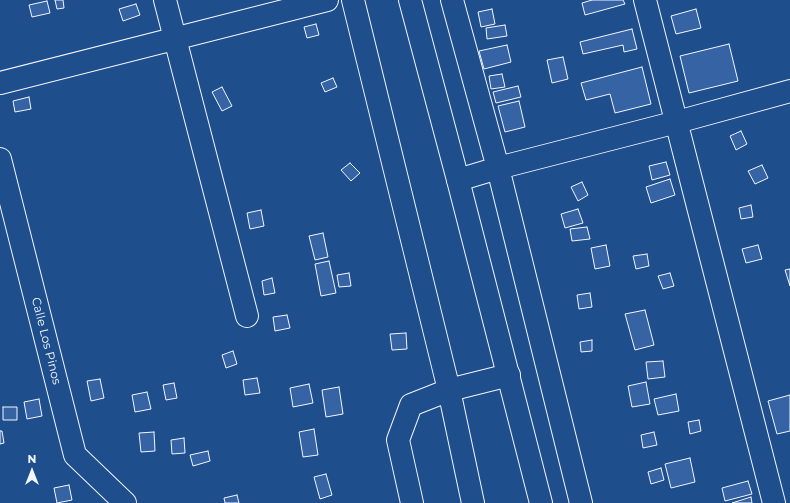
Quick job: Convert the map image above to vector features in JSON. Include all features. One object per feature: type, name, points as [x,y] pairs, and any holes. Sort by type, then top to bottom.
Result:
[{"type":"street","points":[[165,0],[247,316]]},
{"type":"street","points":[[0,83],[327,0]]},
{"type":"street","points":[[353,0],[449,390],[473,503]]},
{"type":"street","points":[[410,0],[509,375],[541,503]]},
{"type":"street","points":[[452,0],[498,168],[581,503]]},
{"type":"street","points":[[645,0],[774,503]]},
{"type":"street","points":[[458,180],[498,168],[790,91]]},
{"type":"street","name":"Calle Los Pinos","points":[[0,159],[75,455],[125,503]]},
{"type":"street","points":[[412,503],[398,440],[411,405],[449,390],[509,375]]},
{"type":"building","points":[[55,0],[63,0],[64,8],[57,9]]},
{"type":"building","points":[[592,0],[623,0],[625,4],[585,15],[582,3]]},
{"type":"building","points":[[47,1],[50,13],[32,17],[29,5]]},
{"type":"building","points":[[136,4],[140,15],[123,21],[119,9]]},
{"type":"building","points":[[492,9],[495,24],[481,27],[478,12]]},
{"type":"building","points":[[696,9],[701,28],[676,34],[671,16]]},
{"type":"building","points":[[316,24],[319,35],[307,38],[304,27]]},
{"type":"building","points":[[505,25],[507,36],[487,39],[486,28]]},
{"type":"building","points":[[632,29],[637,49],[624,52],[623,45],[583,54],[580,42]]},
{"type":"building","points":[[729,44],[738,81],[689,93],[680,56]]},
{"type":"building","points":[[507,45],[511,62],[484,69],[479,51]]},
{"type":"building","points":[[563,57],[568,79],[552,83],[547,60]]},
{"type":"building","points":[[642,67],[651,104],[615,113],[610,94],[586,100],[581,83]]},
{"type":"building","points":[[502,74],[505,87],[491,89],[489,76]]},
{"type":"building","points":[[333,78],[337,87],[325,92],[321,83]]},
{"type":"building","points":[[518,86],[521,97],[496,103],[493,92]]},
{"type":"building","points":[[222,87],[232,106],[222,111],[212,92]]},
{"type":"building","points":[[29,97],[31,109],[15,112],[13,101]]},
{"type":"building","points":[[519,101],[525,127],[505,132],[498,106]]},
{"type":"building","points":[[741,131],[747,144],[736,150],[730,136]]},
{"type":"building","points":[[666,162],[670,175],[652,180],[649,166]]},
{"type":"building","points":[[350,163],[360,173],[351,181],[341,170]]},
{"type":"building","points":[[762,165],[768,178],[755,184],[748,171]]},
{"type":"building","points":[[670,179],[675,195],[651,203],[646,187]]},
{"type":"building","points":[[582,182],[588,195],[578,201],[571,187]]},
{"type":"building","points":[[751,205],[753,217],[741,219],[739,208]]},
{"type":"building","points":[[578,209],[583,223],[565,228],[561,214]]},
{"type":"building","points":[[261,210],[264,226],[250,229],[247,213]]},
{"type":"building","points":[[587,227],[590,239],[572,241],[570,229]]},
{"type":"building","points":[[323,233],[328,257],[315,260],[309,236]]},
{"type":"building","points":[[606,245],[610,266],[595,269],[591,248]]},
{"type":"building","points":[[758,245],[762,259],[746,263],[742,249]]},
{"type":"building","points":[[647,254],[649,266],[636,269],[633,256]]},
{"type":"building","points":[[329,261],[336,293],[321,296],[315,264]]},
{"type":"building","points":[[790,269],[790,286],[785,270]]},
{"type":"building","points":[[349,273],[351,286],[339,287],[337,275]]},
{"type":"building","points":[[670,273],[674,286],[663,289],[658,276]]},
{"type":"building","points":[[272,278],[275,293],[264,295],[262,281]]},
{"type":"building","points":[[590,293],[592,307],[579,309],[577,295]]},
{"type":"building","points":[[645,310],[654,345],[635,350],[625,314]]},
{"type":"building","points":[[287,315],[290,328],[275,331],[273,317]]},
{"type":"building","points":[[406,333],[407,349],[392,350],[390,334]]},
{"type":"building","points":[[592,340],[592,351],[581,352],[580,342]]},
{"type":"building","points":[[233,351],[237,364],[226,368],[222,355]]},
{"type":"building","points":[[663,361],[665,377],[648,379],[646,362]]},
{"type":"building","points":[[257,378],[260,393],[245,395],[243,380]]},
{"type":"building","points":[[100,379],[104,398],[91,401],[87,381]]},
{"type":"building","points":[[646,382],[650,404],[632,407],[628,386]]},
{"type":"building","points":[[174,383],[177,398],[166,400],[163,385]]},
{"type":"building","points":[[309,384],[313,403],[293,407],[290,388]]},
{"type":"building","points":[[339,387],[343,414],[326,417],[322,390]]},
{"type":"building","points":[[147,392],[151,409],[135,412],[132,395]]},
{"type":"building","points":[[676,394],[679,411],[658,415],[654,399]]},
{"type":"building","points":[[790,395],[790,431],[777,434],[768,401]]},
{"type":"building","points":[[39,399],[42,416],[27,419],[24,402]]},
{"type":"building","points":[[3,407],[17,407],[17,420],[3,420]]},
{"type":"building","points":[[699,420],[701,431],[690,434],[688,422]]},
{"type":"building","points":[[314,429],[318,455],[303,457],[299,432]]},
{"type":"building","points":[[0,431],[2,431],[4,443],[0,444]]},
{"type":"building","points":[[154,432],[155,451],[141,452],[139,433]]},
{"type":"building","points":[[654,432],[657,445],[643,448],[641,435]]},
{"type":"building","points":[[184,438],[185,453],[172,454],[171,440]]},
{"type":"building","points":[[208,451],[210,461],[193,466],[190,455]]},
{"type":"building","points":[[690,458],[695,482],[671,488],[665,464]]},
{"type":"building","points":[[661,468],[664,480],[651,484],[648,472]]},
{"type":"building","points":[[326,474],[332,495],[320,499],[314,477]]},
{"type":"building","points":[[748,481],[752,494],[725,501],[722,488]]},
{"type":"building","points":[[69,485],[72,500],[57,503],[54,488]]},
{"type":"building","points":[[237,495],[239,503],[225,503],[224,498]]},
{"type":"building","points":[[751,497],[752,503],[732,503]]}]
